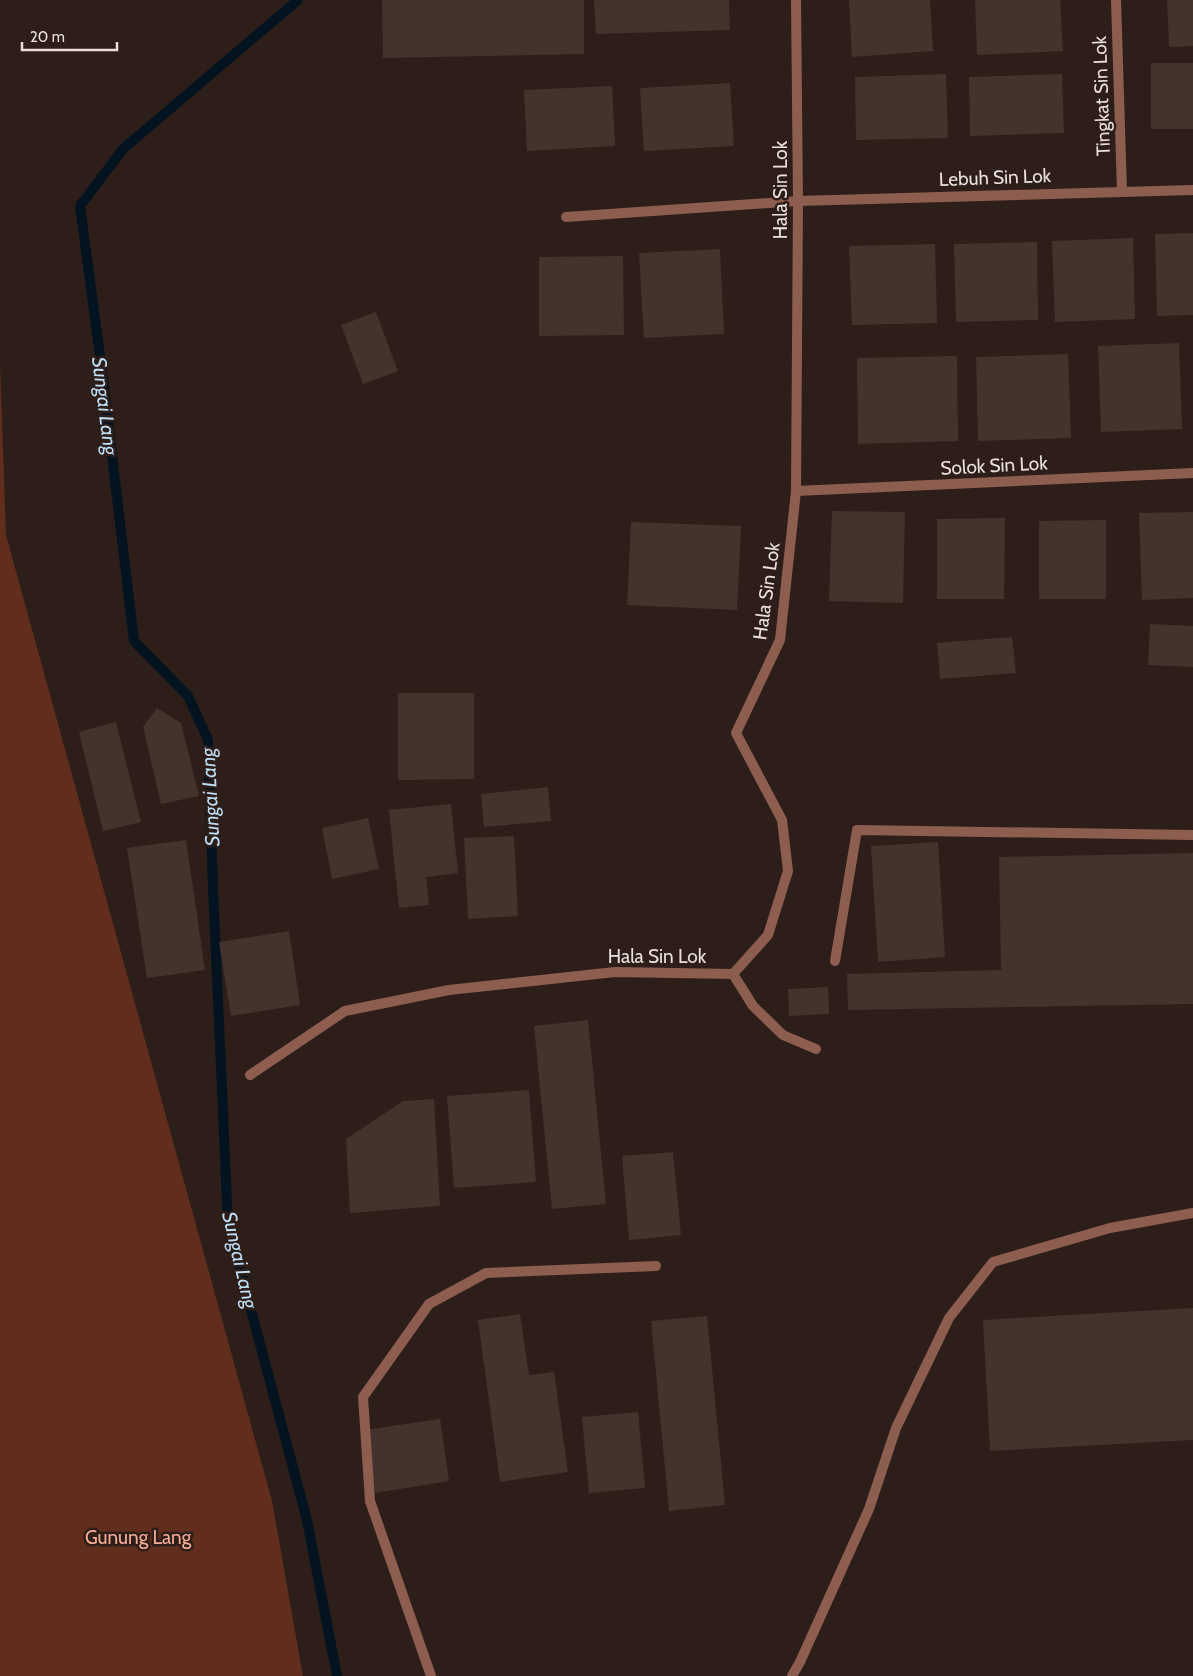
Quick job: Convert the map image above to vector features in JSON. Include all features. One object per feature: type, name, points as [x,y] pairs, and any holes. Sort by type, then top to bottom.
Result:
[{"type":"street","name":"Hala Sin Lok","points":[[250,1075],[345,1010],[449,990],[615,972],[733,974],[768,935],[788,871],[782,820],[736,733],[780,640],[796,491],[798,201],[796,0]]},
{"type":"street","name":"Tingkat Sin Lok","points":[[1116,0],[1122,191]]},
{"type":"street","name":"Lebuh Sin Lok","points":[[566,217],[798,201],[1193,190]]},
{"type":"street","name":"Solok Sin Lok","points":[[796,491],[1193,473]]},
{"type":"street","points":[[835,961],[856,830],[1193,835]]},
{"type":"street","points":[[733,974],[753,1006],[783,1035],[816,1049]]},
{"type":"street","points":[[792,1676],[869,1509],[896,1428],[949,1318],[993,1262],[1110,1228],[1193,1213]]},
{"type":"street","points":[[431,1676],[370,1501],[363,1397],[429,1304],[486,1273],[656,1266]]},
{"type":"green space","name":"Gunung Lang","points":[[0,364],[6,535],[272,1501],[303,1676],[0,1676]]},
{"type":"building","points":[[382,0],[584,0],[584,54],[383,58]]},
{"type":"building","points":[[594,0],[729,0],[730,30],[596,34]]},
{"type":"building","points":[[849,0],[930,0],[933,51],[852,57]]},
{"type":"building","points":[[975,0],[1060,0],[1063,51],[977,55]]},
{"type":"building","points":[[1167,0],[1193,0],[1193,46],[1169,47]]},
{"type":"building","points":[[1151,63],[1193,63],[1193,129],[1151,129]]},
{"type":"building","points":[[946,74],[948,138],[856,140],[855,77]]},
{"type":"building","points":[[1062,74],[1064,133],[970,136],[969,77]]},
{"type":"building","points":[[730,83],[734,146],[644,151],[640,88]]},
{"type":"building","points":[[612,86],[615,146],[527,151],[524,90]]},
{"type":"building","points":[[1193,233],[1193,315],[1157,316],[1155,234]]},
{"type":"building","points":[[1133,238],[1135,319],[1055,322],[1052,241]]},
{"type":"building","points":[[1037,242],[1038,320],[956,322],[954,244]]},
{"type":"building","points":[[935,244],[937,323],[852,325],[849,246]]},
{"type":"building","points":[[720,249],[724,334],[644,338],[639,253]]},
{"type":"building","points":[[623,256],[624,335],[539,336],[539,257]]},
{"type":"building","points":[[376,312],[398,371],[363,384],[341,325]]},
{"type":"building","points":[[1179,343],[1182,429],[1101,432],[1098,346]]},
{"type":"building","points":[[1068,354],[1071,438],[978,441],[976,357]]},
{"type":"building","points":[[957,356],[958,441],[858,444],[857,358]]},
{"type":"building","points":[[832,511],[905,512],[903,603],[829,601]]},
{"type":"building","points":[[1193,512],[1193,598],[1142,600],[1139,513]]},
{"type":"building","points":[[1005,518],[1004,599],[937,599],[937,519]]},
{"type":"building","points":[[1106,520],[1106,599],[1039,599],[1039,521]]},
{"type":"building","points":[[631,522],[741,526],[737,610],[627,605]]},
{"type":"building","points":[[1150,624],[1193,626],[1193,667],[1148,665]]},
{"type":"building","points":[[1012,637],[1016,673],[940,679],[937,643]]},
{"type":"building","points":[[398,693],[474,693],[474,779],[398,780]]},
{"type":"building","points":[[157,708],[181,723],[199,796],[161,804],[143,727]]},
{"type":"building","points":[[116,722],[141,822],[103,831],[79,732]]},
{"type":"building","points":[[548,787],[551,821],[484,827],[481,794]]},
{"type":"building","points":[[451,804],[458,873],[426,877],[429,905],[399,908],[389,810]]},
{"type":"building","points":[[368,818],[379,869],[332,879],[322,828]]},
{"type":"building","points":[[514,836],[518,916],[468,919],[464,838]]},
{"type":"building","points":[[186,840],[205,970],[147,978],[127,848]]},
{"type":"building","points":[[938,842],[945,957],[878,962],[871,846]]},
{"type":"building","points":[[1193,853],[1193,1004],[848,1010],[847,974],[1001,970],[999,857]]},
{"type":"building","points":[[289,931],[300,1005],[231,1016],[219,942]]},
{"type":"building","points":[[828,987],[829,1014],[789,1016],[788,989]]},
{"type":"building","points":[[588,1020],[606,1204],[552,1209],[534,1026]]},
{"type":"building","points":[[529,1090],[536,1182],[454,1188],[447,1096]]},
{"type":"building","points":[[434,1099],[440,1206],[350,1213],[346,1139],[403,1101]]},
{"type":"building","points":[[673,1152],[681,1235],[629,1240],[622,1156]]},
{"type":"building","points":[[1193,1308],[1193,1440],[990,1451],[983,1320]]},
{"type":"building","points":[[520,1314],[529,1375],[554,1372],[568,1472],[500,1482],[478,1320]]},
{"type":"building","points":[[707,1316],[725,1505],[669,1511],[651,1321]]},
{"type":"building","points":[[638,1412],[645,1488],[589,1493],[582,1417]]},
{"type":"building","points":[[440,1419],[449,1481],[375,1493],[365,1430]]},
{"type":"waterway","name":"Sungai Lang","points":[[298,0],[123,149],[80,206],[102,371],[134,641],[188,696],[208,740],[228,1224],[307,1520],[337,1676]]}]
